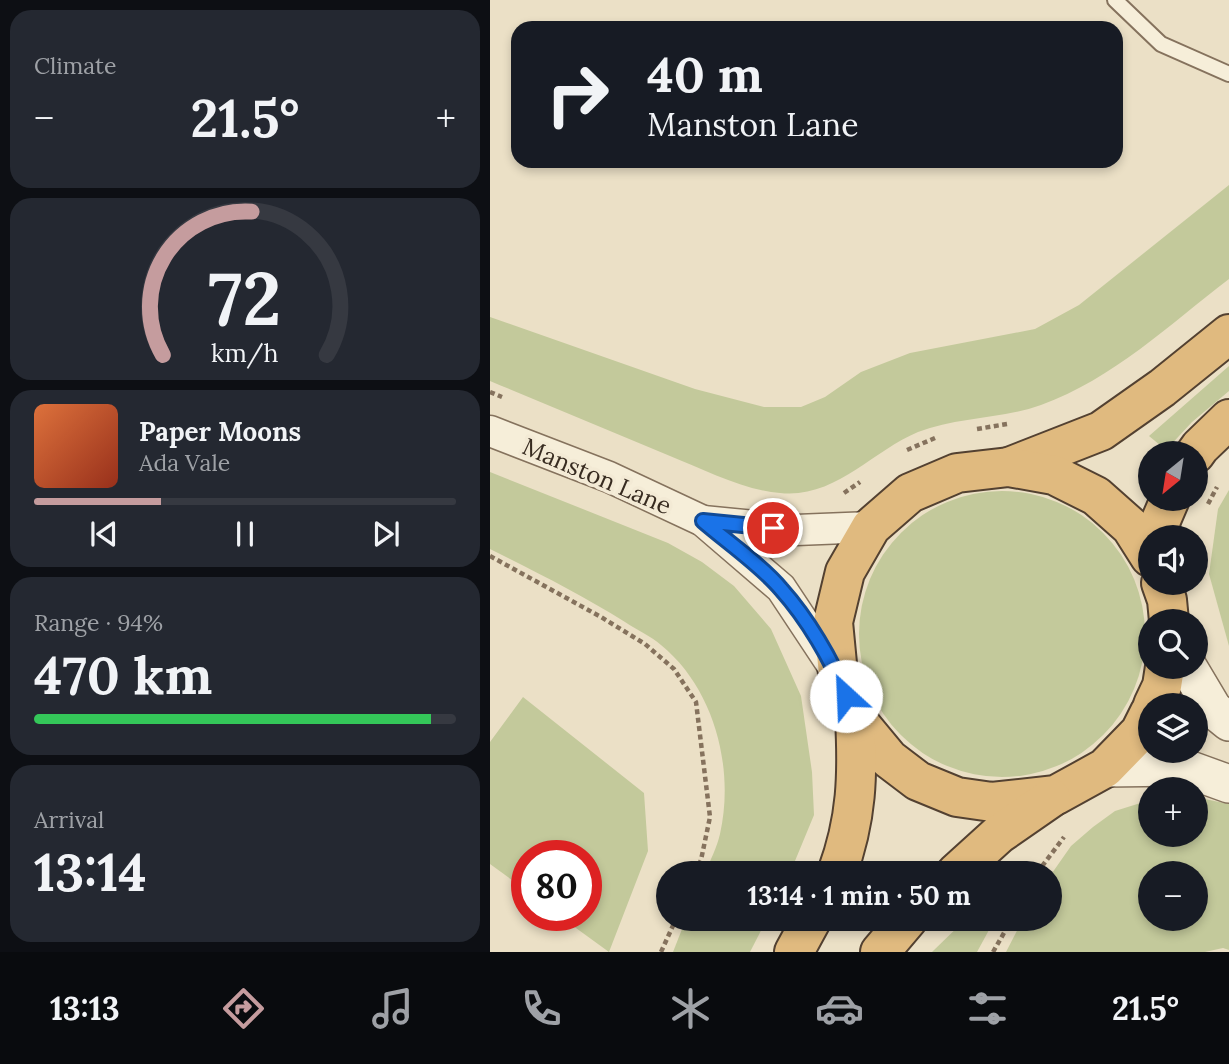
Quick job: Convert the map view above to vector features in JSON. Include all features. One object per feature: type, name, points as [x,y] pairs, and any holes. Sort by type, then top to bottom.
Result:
[{"type":"highway","points":[[841,861],[853,815],[858,772],[855,718],[838,674],[833,622],[845,572],[872,527],[910,493],[933,483],[957,473],[1009,467],[1101,431],[1229,334]]},
{"type":"highway","points":[[1206,441],[1229,419]]},
{"type":"highway","points":[[1009,467],[1054,475],[1096,496],[1131,527],[1138,538]]},
{"type":"highway","points":[[855,718],[889,759],[918,781],[957,797],[992,802],[1056,795]]},
{"type":"highway","points":[[969,861],[999,834],[1056,795],[1105,768],[1138,734]]},
{"type":"highway","points":[[794,952],[805,931]]},
{"type":"highway","points":[[880,952],[898,931]]},
{"type":"street","name":"Manston Lane","points":[[490,431],[609,477],[703,521],[781,588],[816,637],[838,674]]},
{"type":"street","name":"Manston Lane","points":[[703,521],[796,530],[872,527]]},
{"type":"street","points":[[1195,679],[1213,709],[1229,722]]},
{"type":"street","points":[[1105,768],[1182,768],[1229,784]]},
{"type":"lane","points":[[1115,0],[1161,44],[1229,74]]},
{"type":"path","points":[[490,392],[514,402]]},
{"type":"path","points":[[966,431],[1020,422]]},
{"type":"path","points":[[905,451],[926,440],[940,437]]},
{"type":"path","points":[[841,495],[867,478]]},
{"type":"path","points":[[490,556],[601,617],[645,645],[674,669],[696,702],[710,817],[701,861]]},
{"type":"path","points":[[662,952],[671,931]]},
{"type":"path","points":[[993,952],[1005,931]]},
{"type":"green space","points":[[1229,185],[1229,279],[1140,349],[1092,381],[1041,405],[1011,413],[948,423],[918,432],[818,489],[780,493],[738,484],[490,381],[490,317],[695,389],[764,407],[801,407],[825,397],[861,372],[910,353],[1035,329],[1079,305]]},
{"type":"green space","points":[[1229,366],[1229,391],[1192,422],[1174,441],[1155,441],[1149,436]]},
{"type":"green space","points":[[490,472],[668,543],[702,562],[734,586],[771,629],[801,696],[812,772],[814,815],[795,861],[710,861],[720,834],[725,783],[716,731],[695,683],[679,663],[653,639],[576,593],[490,549]]},
{"type":"green space","points":[[1229,490],[1229,646],[1209,574],[1218,509]]},
{"type":"green space","points":[[1002,491],[1030,494],[1057,502],[1081,515],[1103,533],[1121,555],[1134,579],[1142,609],[1138,609],[1138,678],[1121,713],[1103,735],[1081,753],[1057,766],[1030,774],[1002,777],[974,774],[947,766],[923,753],[901,735],[883,713],[870,689],[862,662],[859,634],[862,606],[870,579],[883,555],[901,533],[923,515],[947,502],[974,494]]},
{"type":"green space","points":[[523,697],[644,793],[648,851],[609,952],[580,931],[602,931],[602,840],[511,840],[511,879],[490,864],[490,742]]},
{"type":"green space","points":[[1208,800],[1229,804],[1229,950],[1006,952],[1017,931],[1062,931],[1060,861],[1071,846],[1115,811],[1138,804],[1138,847],[1208,847]]},
{"type":"green space","points":[[681,931],[761,931],[750,952],[673,952]]},
{"type":"green space","points":[[954,931],[988,931],[977,952],[932,952]]},
{"type":"route","points":[[773,528],[703,521],[781,588],[816,637],[838,674],[846,696]]}]
